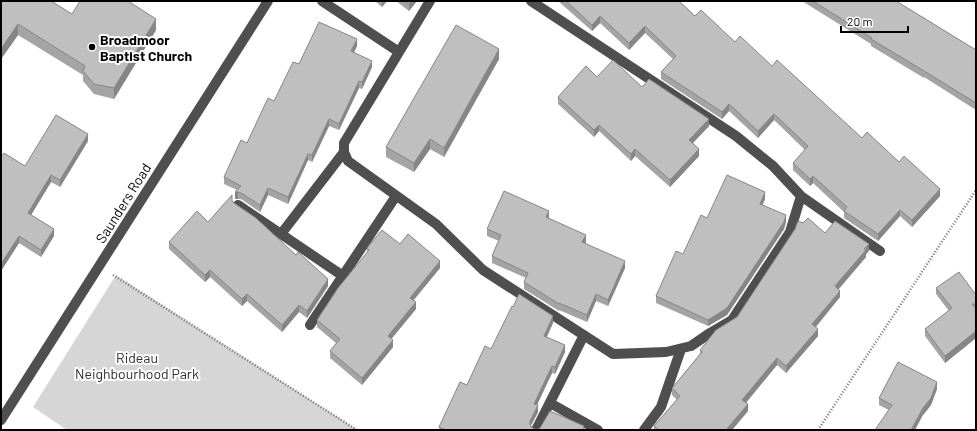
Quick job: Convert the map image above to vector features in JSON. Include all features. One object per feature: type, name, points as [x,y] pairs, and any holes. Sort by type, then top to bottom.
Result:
[{"type":"street","name":"Saunders Road","points":[[1,420],[268,1]]},
{"type":"street","points":[[322,1],[399,52]]},
{"type":"street","points":[[430,1],[344,143],[344,152],[348,161],[436,224],[483,270],[613,354],[666,352],[681,349],[691,346],[732,320],[790,232],[801,196]]},
{"type":"street","points":[[530,1],[736,136],[773,166],[801,196],[880,250]]},
{"type":"street","points":[[281,234],[344,152]]},
{"type":"street","points":[[310,325],[396,196]]},
{"type":"street","points":[[238,205],[343,276]]},
{"type":"street","points":[[536,430],[584,335]]},
{"type":"street","points":[[644,430],[661,407],[681,349]]},
{"type":"street","points":[[550,403],[598,430]]},
{"type":"path","points":[[818,430],[976,190]]},
{"type":"path","points":[[100,266],[357,430]]},
{"type":"green space","name":"Rideau Neighbourhood Park","points":[[116,275],[358,430],[67,430],[33,407]]},
{"type":"building","name":"Broadmoor Baptist Church","points":[[1,1],[51,1],[72,14],[80,1],[128,1],[156,19],[114,88],[94,84],[83,71],[85,66],[18,24],[1,49]]},
{"type":"building","points":[[404,1],[411,1],[409,4]]},
{"type":"building","points":[[566,1],[679,1],[695,16],[701,10],[735,42],[740,36],[772,66],[777,60],[862,138],[867,132],[899,162],[904,156],[940,189],[912,220],[900,210],[878,234],[844,211],[847,207],[813,176],[810,179],[793,163],[808,146],[774,114],[758,131],[729,104],[722,112],[661,72],[676,56],[645,26],[629,43],[600,16],[592,25]]},
{"type":"building","points":[[813,1],[896,1],[976,50],[976,103],[871,39],[872,38]]},
{"type":"building","points":[[319,22],[357,39],[351,51],[372,61],[362,82],[359,81],[339,124],[329,119],[312,155],[308,154],[288,197],[268,188],[260,205],[241,193],[235,192],[241,186],[224,177],[241,140],[247,143],[268,98],[274,101],[293,62],[299,64]]},
{"type":"building","points":[[456,25],[499,49],[444,148],[430,139],[414,163],[386,147]]},
{"type":"building","points":[[613,60],[642,87],[649,79],[709,119],[689,140],[699,149],[670,180],[635,149],[631,154],[599,125],[594,130],[558,97],[586,66],[597,77]]},
{"type":"building","points":[[56,115],[88,134],[60,180],[51,175],[28,213],[54,229],[41,250],[19,236],[1,264],[1,157],[4,153],[25,166]]},
{"type":"building","points":[[727,175],[765,192],[760,204],[786,215],[784,222],[727,308],[708,320],[656,296],[676,251],[683,254],[701,215],[707,218]]},
{"type":"building","points":[[504,191],[549,211],[546,217],[586,235],[582,242],[625,261],[608,300],[596,294],[587,315],[559,304],[524,282],[528,273],[492,256],[501,235],[487,229]]},
{"type":"building","points":[[232,195],[232,201],[234,203],[256,218],[296,255],[298,252],[328,279],[307,311],[299,305],[282,325],[247,294],[242,299],[210,270],[205,275],[169,242],[197,211],[208,222]]},
{"type":"building","points":[[808,218],[825,233],[835,221],[869,244],[864,249],[866,250],[835,286],[840,291],[812,324],[818,329],[786,366],[777,358],[742,400],[748,404],[726,430],[659,430],[654,426],[680,396],[672,388],[702,352],[700,350],[716,330],[737,317],[795,229],[798,221],[803,223]]},
{"type":"building","points":[[382,230],[400,244],[408,234],[440,261],[410,298],[416,302],[388,336],[393,340],[362,378],[330,351],[340,339],[317,320],[338,288],[369,250],[367,248]]},
{"type":"building","points":[[959,272],[976,295],[976,304],[972,304],[976,309],[976,331],[945,356],[925,329],[952,308],[936,288]]},
{"type":"building","points":[[519,294],[553,316],[544,336],[565,345],[555,367],[552,366],[534,404],[538,405],[530,424],[531,427],[536,430],[446,430],[439,427],[460,382],[467,385],[485,346],[491,349]]},
{"type":"building","points":[[898,362],[937,382],[931,398],[923,408],[911,430],[875,430],[892,405],[879,398]]},
{"type":"building","points":[[550,411],[584,426],[584,430],[536,430],[540,428]]},
{"type":"place","name":"Broadmoor Baptist Church","points":[[92,47]]}]
